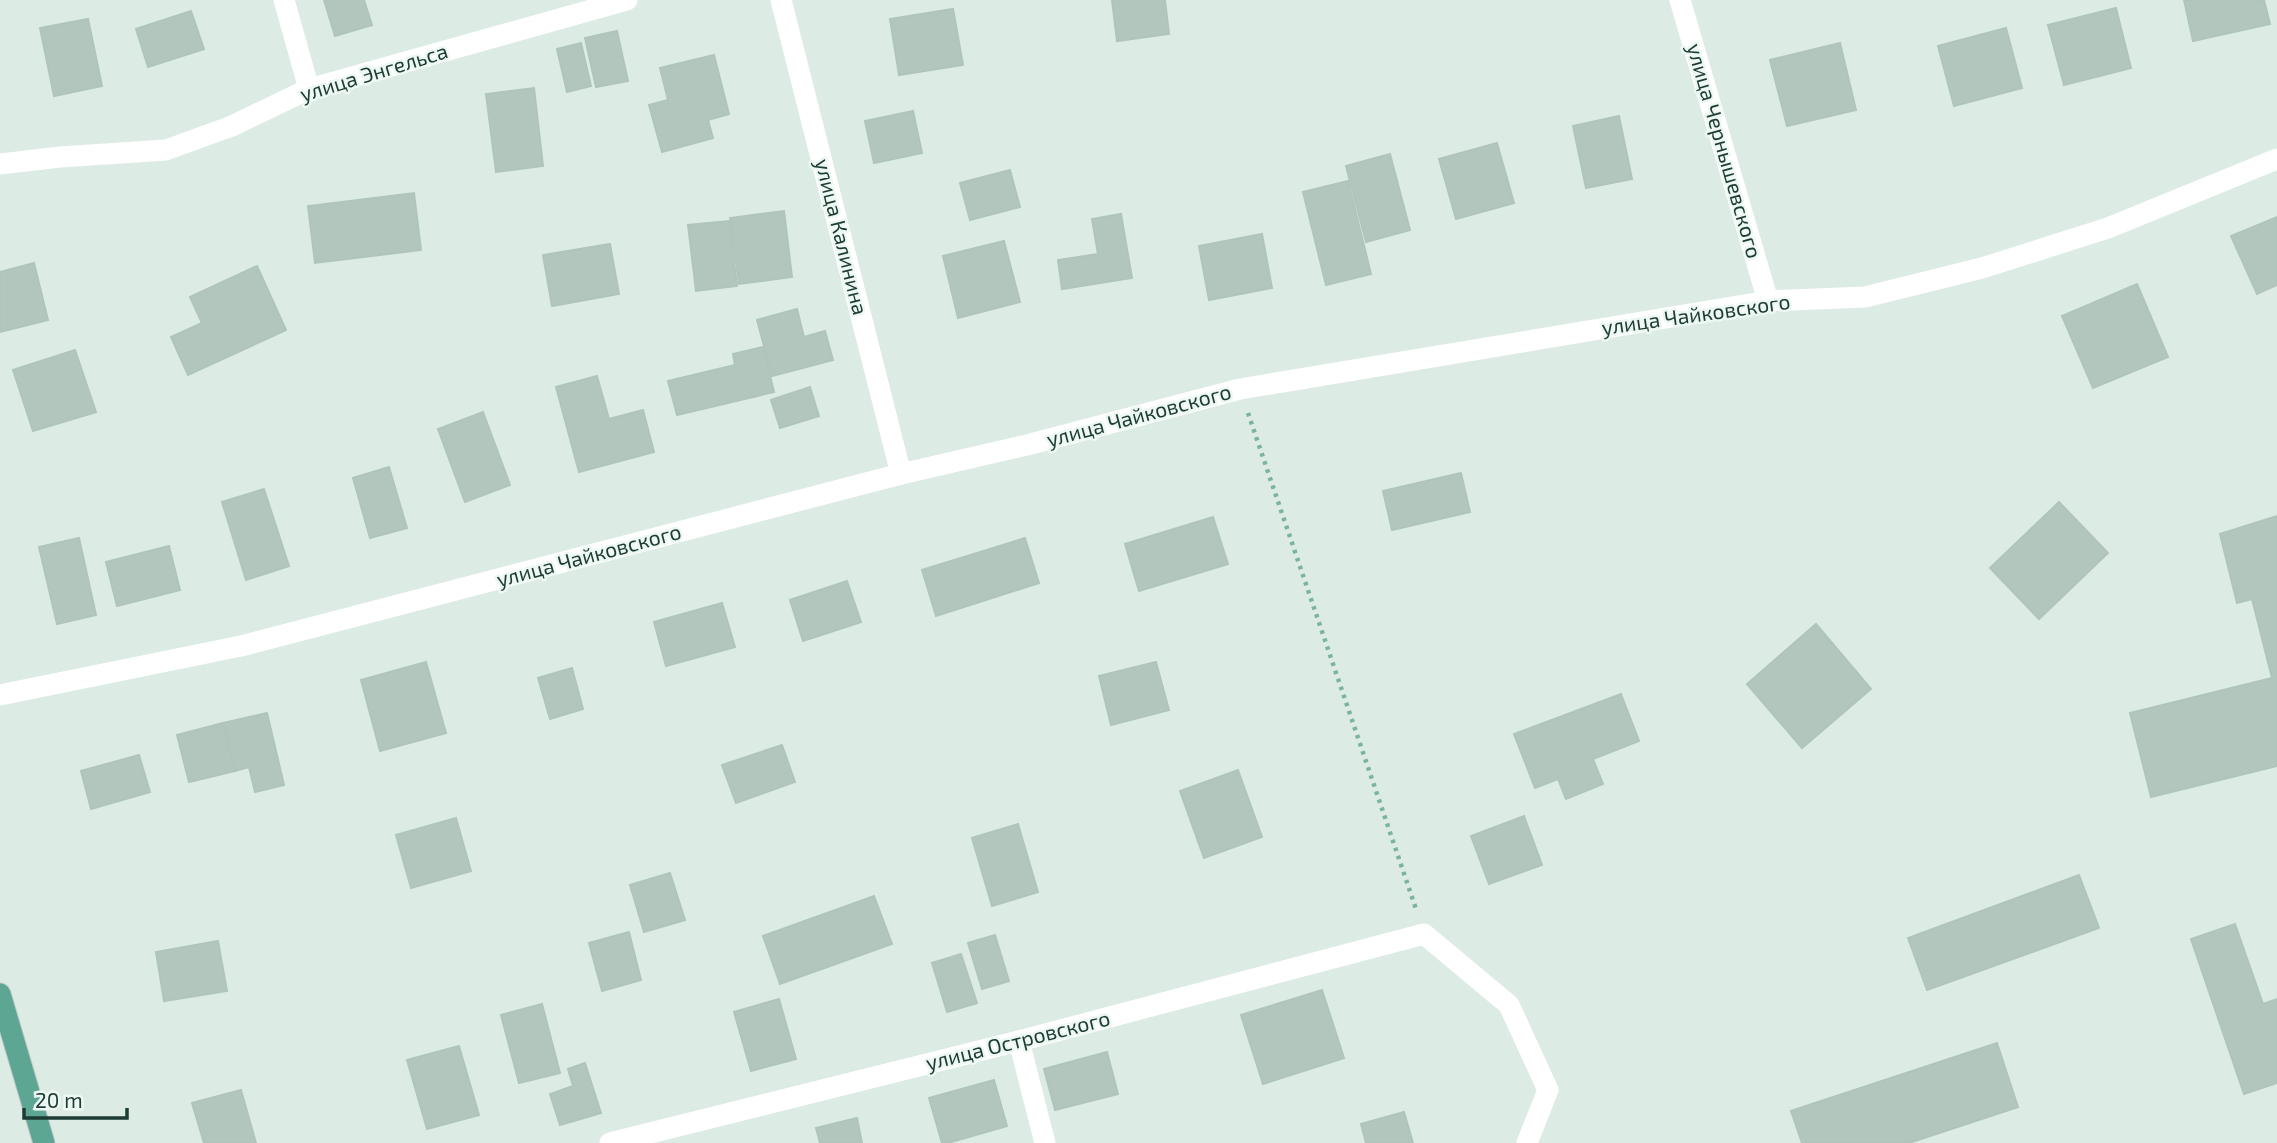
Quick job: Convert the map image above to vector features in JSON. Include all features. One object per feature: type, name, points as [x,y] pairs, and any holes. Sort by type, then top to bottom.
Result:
[{"type":"main road","points":[[0,995],[44,1143]]},
{"type":"street","points":[[284,0],[309,89]]},
{"type":"street","name":"улица Энгельса","points":[[0,164],[166,150],[232,126],[309,89],[628,0]]},
{"type":"street","name":"улица Калинина","points":[[781,0],[901,474]]},
{"type":"street","name":"улица Чернышевского","points":[[1680,0],[1768,301]]},
{"type":"street","name":"улица Чайковского","points":[[0,695],[241,646],[901,474],[1027,445],[1240,389],[1768,301],[1865,297],[1982,268],[2108,228],[2277,159]]},
{"type":"street","points":[[1424,934],[1508,1005],[1548,1090],[1527,1143]]},
{"type":"street","name":"улица Островского","points":[[610,1143],[1019,1041],[1424,934]]},
{"type":"street","points":[[1019,1041],[1045,1143]]},
{"type":"path","points":[[1240,389],[1424,934]]},
{"type":"building","points":[[324,0],[364,0],[372,25],[335,36]]},
{"type":"building","points":[[1112,0],[1165,0],[1169,34],[1117,41]]},
{"type":"building","points":[[2184,0],[2264,0],[2270,24],[2193,41]]},
{"type":"building","points":[[2116,8],[2131,68],[2064,85],[2048,25]]},
{"type":"building","points":[[953,9],[963,65],[899,75],[890,19]]},
{"type":"building","points":[[191,11],[204,49],[148,67],[136,29]]},
{"type":"building","points":[[88,19],[102,86],[54,96],[40,28]]},
{"type":"building","points":[[2006,28],[2022,88],[1954,106],[1938,46]]},
{"type":"building","points":[[617,31],[628,81],[596,87],[585,38]]},
{"type":"building","points":[[581,43],[591,86],[567,92],[557,49]]},
{"type":"building","points":[[1840,43],[1856,110],[1787,126],[1770,60]]},
{"type":"building","points":[[714,55],[729,114],[708,120],[713,138],[662,152],[649,105],[668,100],[660,68]]},
{"type":"building","points":[[534,88],[543,166],[496,172],[486,94]]},
{"type":"building","points":[[913,111],[922,153],[874,163],[865,121]]},
{"type":"building","points":[[1619,116],[1632,179],[1586,188],[1573,126]]},
{"type":"building","points":[[1497,143],[1514,203],[1456,219],[1439,159]]},
{"type":"building","points":[[1390,154],[1410,230],[1366,242],[1346,166]]},
{"type":"building","points":[[1010,170],[1020,207],[970,220],[960,183]]},
{"type":"building","points":[[1348,181],[1371,274],[1326,285],[1303,192]]},
{"type":"building","points":[[414,193],[421,250],[315,263],[308,206]]},
{"type":"building","points":[[784,211],[792,277],[739,284],[730,218]]},
{"type":"building","points":[[1121,214],[1132,278],[1062,289],[1058,260],[1098,254],[1092,219]]},
{"type":"building","points":[[2277,217],[2277,285],[2257,294],[2231,236]]},
{"type":"building","points":[[729,221],[737,286],[696,291],[688,225]]},
{"type":"building","points":[[1262,234],[1272,288],[1209,300],[1199,246]]},
{"type":"building","points":[[1004,241],[1020,302],[958,318],[943,256]]},
{"type":"building","points":[[610,244],[619,294],[552,306],[543,255]]},
{"type":"building","points":[[34,263],[48,320],[0,332],[0,272]]},
{"type":"building","points":[[257,266],[286,330],[188,375],[171,337],[202,323],[190,297]]},
{"type":"building","points":[[2137,284],[2168,357],[2093,388],[2062,316]]},
{"type":"building","points":[[797,309],[804,337],[825,331],[833,360],[772,376],[757,320]]},
{"type":"building","points":[[763,347],[774,392],[677,415],[668,381],[735,365],[733,354]]},
{"type":"building","points":[[75,350],[96,412],[33,431],[13,370]]},
{"type":"building","points":[[597,376],[609,419],[643,410],[654,452],[579,472],[556,387]]},
{"type":"building","points":[[810,387],[819,416],[780,428],[771,400]]},
{"type":"building","points":[[483,412],[510,485],[465,502],[438,429]]},
{"type":"building","points":[[389,467],[407,528],[370,538],[353,478]]},
{"type":"building","points":[[1461,473],[1470,512],[1392,530],[1383,491]]},
{"type":"building","points":[[264,489],[289,566],[246,580],[222,502]]},
{"type":"building","points":[[2059,502],[2108,553],[2039,619],[1990,568]]},
{"type":"building","points":[[2277,516],[2277,766],[2151,797],[2130,713],[2272,678],[2252,599],[2237,603],[2220,534]]},
{"type":"building","points":[[1213,517],[1228,564],[1139,591],[1125,544]]},
{"type":"building","points":[[79,538],[96,615],[57,624],[39,547]]},
{"type":"building","points":[[1025,538],[1039,583],[936,616],[922,570]]},
{"type":"building","points":[[169,546],[180,590],[117,606],[106,562]]},
{"type":"building","points":[[847,581],[861,622],[803,641],[790,600]]},
{"type":"building","points":[[722,603],[735,647],[666,666],[654,622]]},
{"type":"building","points":[[1816,624],[1871,689],[1802,748],[1747,684]]},
{"type":"building","points":[[426,662],[446,733],[380,751],[361,680]]},
{"type":"building","points":[[1156,662],[1169,710],[1111,725],[1099,676]]},
{"type":"building","points":[[572,668],[583,709],[550,719],[538,678]]},
{"type":"building","points":[[1621,694],[1639,741],[1593,759],[1603,784],[1566,799],[1558,779],[1535,788],[1514,734]]},
{"type":"building","points":[[267,713],[284,785],[255,792],[249,767],[235,771],[223,723]]},
{"type":"building","points":[[223,723],[235,771],[189,782],[177,735]]},
{"type":"building","points":[[782,745],[795,782],[736,803],[722,765]]},
{"type":"building","points":[[139,755],[150,792],[91,809],[81,771]]},
{"type":"building","points":[[1238,770],[1262,837],[1204,858],[1180,791]]},
{"type":"building","points":[[1524,816],[1542,865],[1489,884],[1471,836]]},
{"type":"building","points":[[456,818],[471,871],[411,888],[396,835]]},
{"type":"building","points":[[1018,824],[1038,892],[992,906],[972,838]]},
{"type":"building","points":[[670,873],[685,920],[644,932],[630,885]]},
{"type":"building","points":[[2079,875],[2099,928],[1927,990],[1908,938]]},
{"type":"building","points":[[874,896],[892,944],[780,984],[763,936]]},
{"type":"building","points":[[2235,924],[2263,1004],[2277,999],[2277,1083],[2244,1094],[2191,939]]},
{"type":"building","points":[[629,932],[641,980],[602,991],[589,943]]},
{"type":"building","points":[[995,935],[1009,981],[982,989],[968,943]]},
{"type":"building","points":[[218,941],[227,991],[164,1001],[156,952]]},
{"type":"building","points":[[961,954],[977,1003],[947,1012],[932,963]]},
{"type":"building","points":[[1322,990],[1344,1058],[1263,1084],[1241,1015]]},
{"type":"building","points":[[779,999],[796,1059],[751,1071],[734,1012]]},
{"type":"building","points":[[542,1004],[560,1073],[519,1083],[501,1015]]},
{"type":"building","points":[[1997,1043],[2018,1107],[1909,1143],[1802,1143],[1791,1111]]},
{"type":"building","points":[[459,1046],[479,1115],[427,1129],[407,1060]]},
{"type":"building","points":[[1107,1052],[1118,1094],[1055,1110],[1044,1069]]},
{"type":"building","points":[[585,1063],[601,1113],[560,1125],[550,1094],[573,1086],[568,1069]]},
{"type":"building","points":[[994,1080],[1007,1126],[942,1143],[929,1098]]},
{"type":"building","points":[[241,1090],[256,1143],[204,1143],[192,1103]]},
{"type":"building","points":[[1404,1112],[1413,1143],[1366,1143],[1361,1124]]},
{"type":"building","points":[[857,1118],[862,1143],[820,1143],[816,1128]]}]
